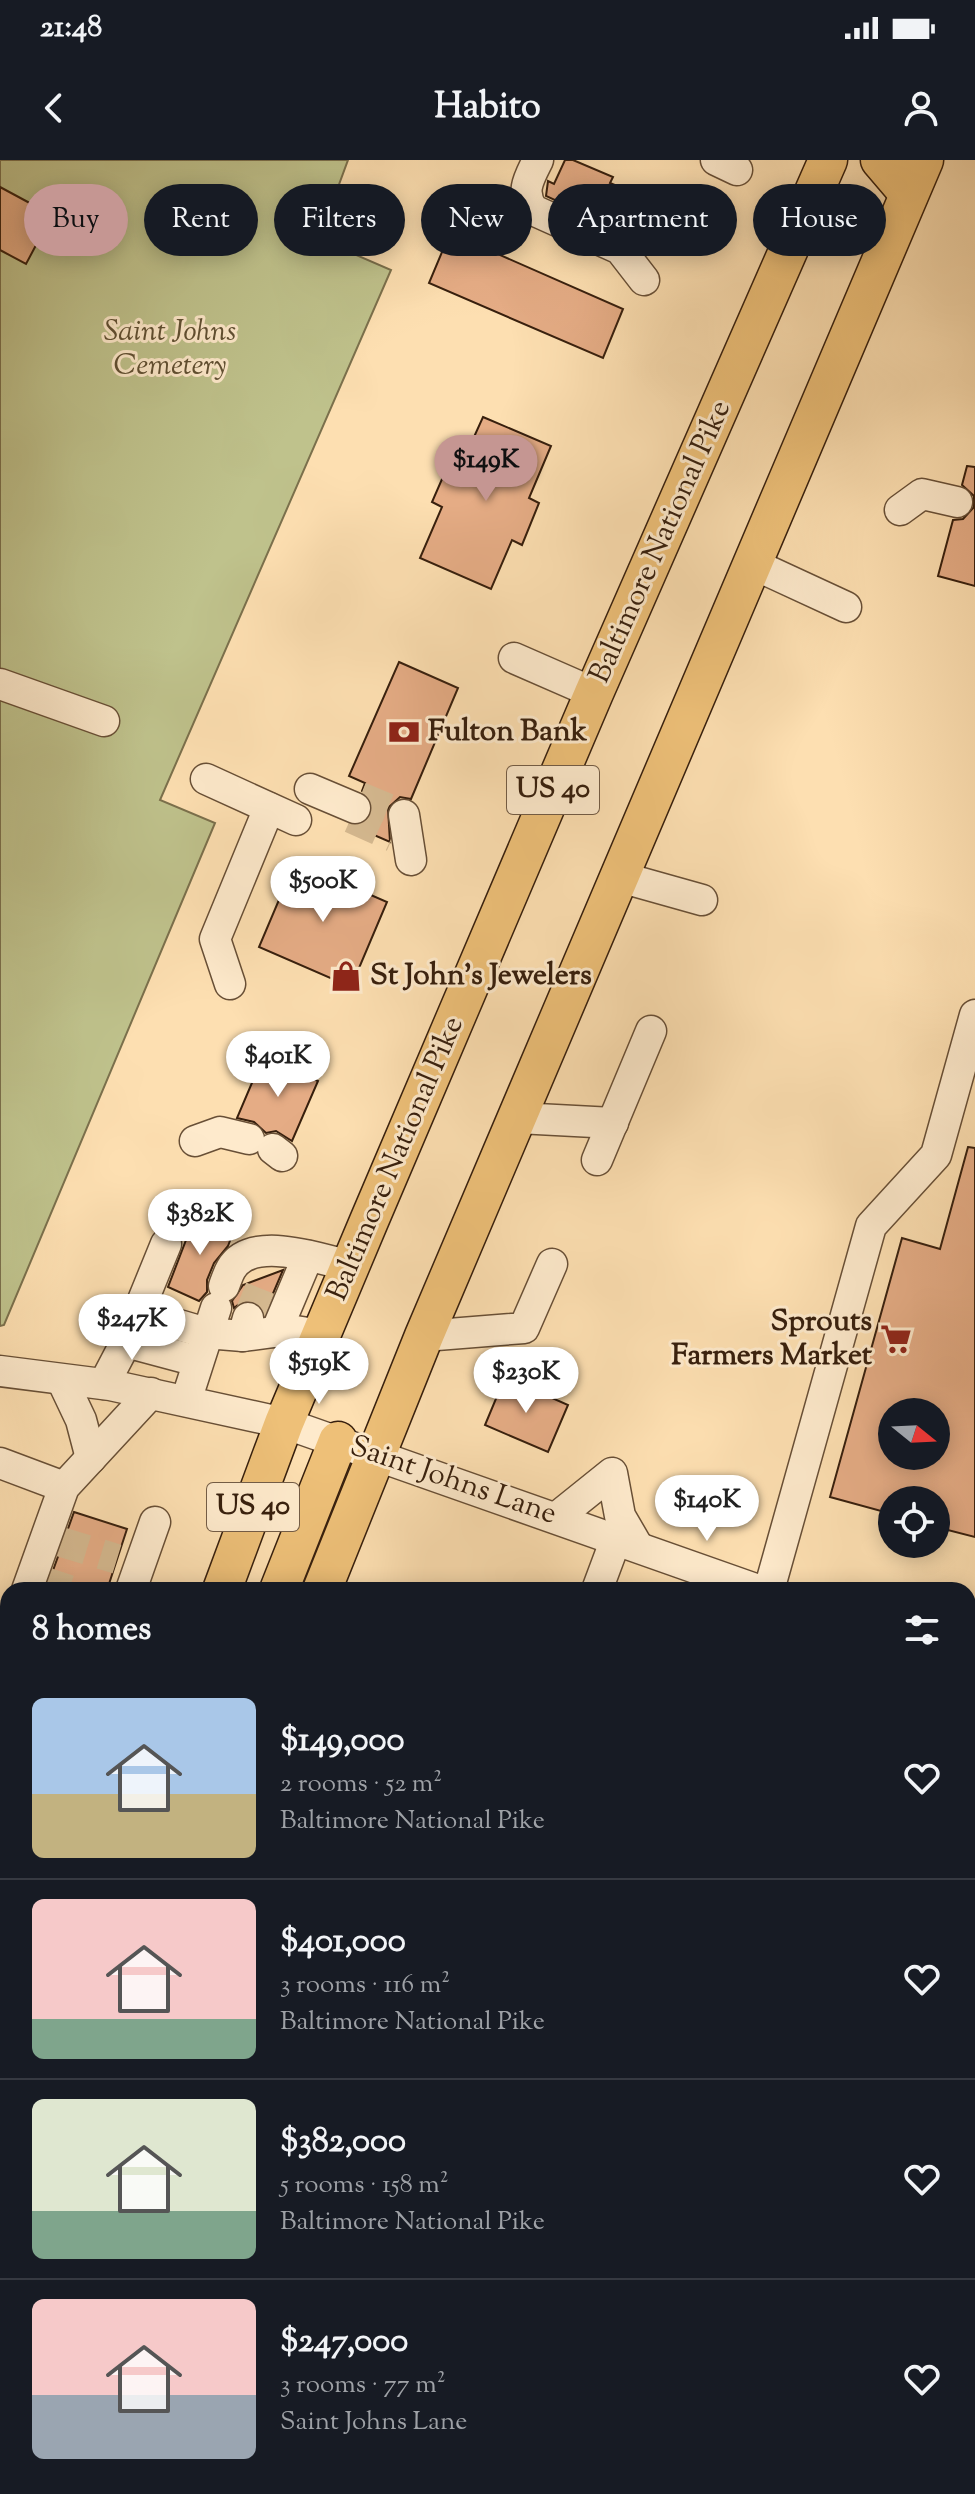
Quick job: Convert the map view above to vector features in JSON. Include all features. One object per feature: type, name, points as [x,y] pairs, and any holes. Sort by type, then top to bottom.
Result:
[{"type":"main road","name":"Baltimore National Pike","points":[[225,1582],[284,1423],[350,1266],[594,693],[828,160]]},
{"type":"main road","points":[[880,160],[909,194]]},
{"type":"main road","name":"US 40","points":[[325,1582],[424,1336],[924,160]]},
{"type":"main road","points":[[282,1582],[338,1441]]},
{"type":"street","points":[[538,160],[525,188],[525,196],[533,210],[620,249],[644,280]]},
{"type":"street","points":[[900,510],[922,494],[957,502]]},
{"type":"street","points":[[753,564],[846,607]]},
{"type":"street","points":[[514,658],[594,693]]},
{"type":"street","points":[[0,684],[104,721]]},
{"type":"street","points":[[206,779],[355,808]]},
{"type":"street","points":[[230,984],[215,939],[299,799]]},
{"type":"street","points":[[620,877],[702,900]]},
{"type":"street","points":[[771,1582],[871,1226],[936,1155],[975,1015]]},
{"type":"street","points":[[597,1160],[651,1031]]},
{"type":"street","points":[[518,1118],[613,1123]]},
{"type":"street","points":[[195,1141],[220,1132],[268,1148]]},
{"type":"street","points":[[104,1384],[126,1342],[166,1244]]},
{"type":"street","points":[[186,1401],[232,1266],[248,1257],[270,1262],[308,1256],[350,1266]]},
{"type":"street","points":[[276,1332],[308,1256]]},
{"type":"street","points":[[424,1336],[524,1328],[552,1264]]},
{"type":"street","points":[[138,1313],[321,1335]]},
{"type":"street","points":[[126,1342],[211,1322]]},
{"type":"street","name":"Saint Johns Lane","points":[[0,1371],[104,1384],[284,1423],[736,1582]]},
{"type":"street","points":[[62,1380],[81,1420],[91,1458]]},
{"type":"street","points":[[35,1582],[52,1539],[64,1487],[151,1393]]},
{"type":"street","points":[[0,1463],[64,1487]]},
{"type":"street","points":[[556,1518],[612,1473],[627,1543],[602,1582]]},
{"type":"street","points":[[129,1572],[155,1522]]},
{"type":"green space","name":"Saint Johns Cemetery","points":[[0,160],[348,160],[339,184],[274,184],[274,256],[359,256],[391,270],[160,800],[215,823],[4,1325],[0,1326]]},
{"type":"building","points":[[565,160],[573,160],[613,177],[610,183],[612,184],[554,184]]},
{"type":"building","points":[[0,187],[24,200],[24,256],[30,256],[26,264],[0,250]]},
{"type":"building","points":[[440,256],[502,256],[623,309],[603,358],[429,283]]},
{"type":"building","points":[[483,417],[551,446],[529,498],[539,503],[522,545],[512,540],[491,589],[420,558],[442,507],[432,502],[449,463],[460,468]]},
{"type":"building","points":[[967,466],[975,467],[975,586],[938,576],[953,520],[963,519],[974,507],[974,496],[962,485]]},
{"type":"building","name":"Fulton Bank","points":[[399,662],[458,688],[411,799],[400,797],[388,808],[390,842],[351,825],[366,822],[373,807],[370,798],[362,791],[365,783],[349,776]]},
{"type":"building","points":[[295,862],[387,902],[351,987],[259,947]]},
{"type":"building","points":[[263,1057],[318,1081],[292,1141],[276,1131],[266,1133],[254,1122],[237,1118]]},
{"type":"building","points":[[968,1147],[975,1148],[975,1537],[950,1531],[950,1486],[878,1486],[878,1510],[830,1497],[902,1238],[940,1249]]},
{"type":"building","points":[[196,1214],[234,1230],[228,1246],[214,1263],[207,1280],[207,1292],[199,1301],[168,1287]]},
{"type":"building","points":[[283,1270],[266,1310],[252,1301],[243,1301],[234,1308],[232,1301],[243,1285]]},
{"type":"building","points":[[505,1377],[568,1405],[548,1452],[485,1425]]},
{"type":"building","points":[[74,1512],[127,1529],[110,1582],[49,1582]]},
{"type":"tunnel","points":[[360,797],[404,815]]},
{"type":"tunnel","points":[[351,818],[393,837]]},
{"type":"tunnel","points":[[249,1316],[265,1276]]},
{"type":"tunnel","points":[[58,1541],[117,1559]]},
{"type":"place","name":"Fulton Bank","points":[[404,732]]},
{"type":"place","name":"St John's Jewelers","points":[[346,976]]},
{"type":"place","name":"Sprouts Farmers Market","points":[[896,1339]]}]
